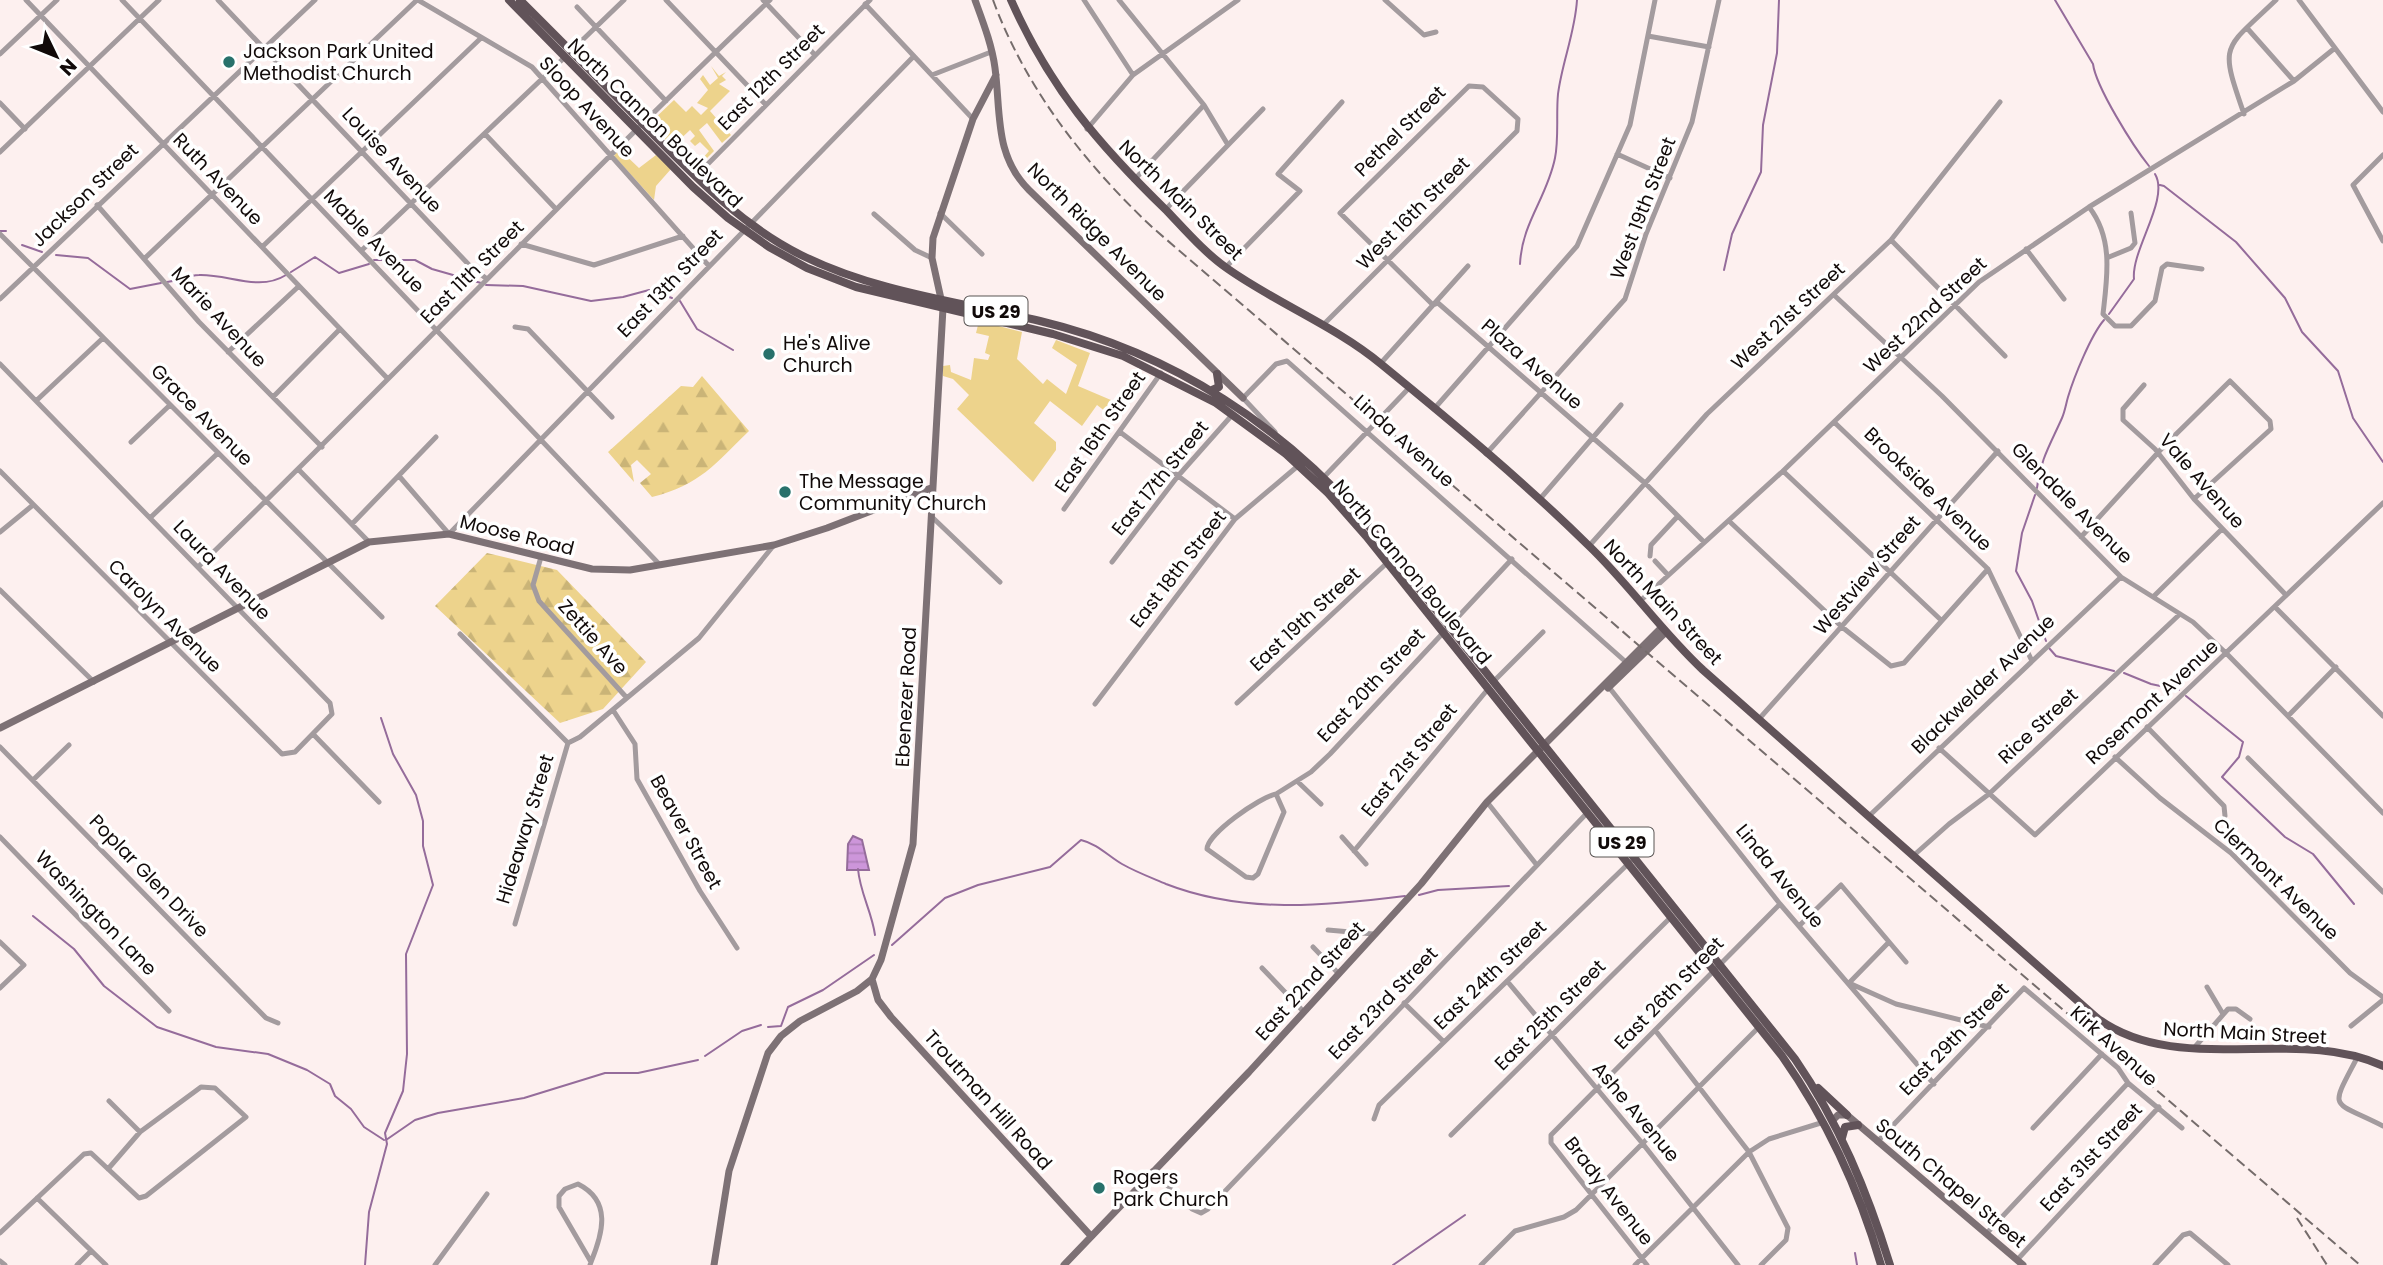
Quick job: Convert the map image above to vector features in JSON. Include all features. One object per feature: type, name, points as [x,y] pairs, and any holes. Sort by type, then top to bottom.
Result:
[{"type":"main road","name":"North Cannon Boulevard","points":[[509,0],[747,227],[835,270],[1101,338],[1159,362],[1212,390],[1283,440],[1391,560],[1806,1076],[1860,1199],[1881,1265]]},
{"type":"main road","name":"North Cannon Boulevard","points":[[520,0],[568,54]]},
{"type":"main road","name":"North Main Street","points":[[1012,0],[1042,61],[1087,129],[1134,180],[1225,268],[1381,363],[1589,546],[1663,631],[1759,719],[2110,1028],[2138,1041],[2194,1048],[2358,1056],[2383,1066]]},
{"type":"main road","name":"North Cannon Boulevard","points":[[639,125],[693,187],[794,261],[833,279],[1068,338],[1161,373],[1233,414],[1321,480]]},
{"type":"main road","points":[[1212,390],[1219,387],[1217,374]]},
{"type":"main road","name":"North Cannon Boulevard","points":[[1541,748],[1587,813],[1631,860],[1671,917],[1716,967],[1842,1138],[1867,1195],[1890,1265]]},
{"type":"main road","points":[[1806,1076],[1847,1115]]},
{"type":"main road","points":[[1842,1138],[1846,1127],[1858,1125]]},
{"type":"street","name":"Ruth Avenue","points":[[26,0],[388,379]]},
{"type":"street","points":[[0,54],[57,0]]},
{"type":"street","name":"Mable Avenue","points":[[122,0],[660,565]]},
{"type":"street","points":[[0,152],[159,0]]},
{"type":"street","name":"Louise Avenue","points":[[218,0],[484,282]]},
{"type":"street","points":[[144,259],[418,0]]},
{"type":"street","name":"Sloop Avenue","points":[[418,0],[532,67],[709,266]]},
{"type":"street","points":[[361,251],[624,0]]},
{"type":"street","points":[[666,0],[766,105]]},
{"type":"street","name":"North Ridge Avenue","points":[[975,0],[996,75],[1003,149],[1018,180],[1283,440]]},
{"type":"street","points":[[1084,0],[1133,75]]},
{"type":"street","points":[[1119,0],[1204,105],[1228,145]]},
{"type":"street","points":[[1087,129],[1133,75],[1238,0]]},
{"type":"street","points":[[1385,0],[1424,35],[1436,32]]},
{"type":"street","points":[[1434,409],[1570,257],[1630,124],[1655,0]]},
{"type":"street","name":"West 19th Street","points":[[1486,454],[1625,299],[1692,122],[1719,0]]},
{"type":"street","points":[[2244,114],[2227,62],[2228,49],[2276,0]]},
{"type":"street","points":[[2299,0],[2383,112]]},
{"type":"street","name":"Jackson Street","points":[[0,299],[313,1]]},
{"type":"street","points":[[766,1],[815,55]]},
{"type":"street","name":"East 11th Street","points":[[198,567],[299,470],[555,208],[766,1]]},
{"type":"street","points":[[867,2],[973,119]]},
{"type":"street","name":"East 12th Street","points":[[695,177],[867,2]]},
{"type":"street","points":[[577,7],[666,101]]},
{"type":"street","points":[[2247,28],[2294,81]]},
{"type":"street","points":[[1648,36],[1709,47]]},
{"type":"street","points":[[262,247],[481,38]]},
{"type":"street","name":"West 22nd Street","points":[[1639,602],[1783,471],[1979,282],[2089,208],[2244,114],[2294,81],[2335,48]]},
{"type":"street","points":[[932,75],[991,52]]},
{"type":"street","name":"East 13th Street","points":[[449,534],[914,56]]},
{"type":"street","name":"Ebenezer Road","points":[[872,979],[881,960],[913,844],[943,308],[932,258],[933,238],[973,119],[996,75]]},
{"type":"street","name":"Pethel Street","points":[[1340,213],[1469,86],[1483,87],[1517,119]]},
{"type":"street","name":"West 21st Street","points":[[1589,546],[1707,414],[1891,240],[2000,102]]},
{"type":"street","points":[[0,103],[25,129]]},
{"type":"street","points":[[1225,268],[1300,191],[1278,174],[1342,103]]},
{"type":"street","points":[[1134,180],[1204,105]]},
{"type":"street","points":[[1165,210],[1263,109]]},
{"type":"street","name":"West 16th Street","points":[[1322,325],[1517,131],[1517,119]]},
{"type":"street","points":[[485,134],[555,208]]},
{"type":"street","points":[[1618,154],[1670,178]]},
{"type":"street","points":[[2383,155],[2353,186],[2383,241]]},
{"type":"street","name":"Marie Avenue","points":[[97,205],[228,352],[322,447]]},
{"type":"street","points":[[2089,208],[2098,220],[2109,257],[2103,314],[2122,328],[2132,326],[2155,301],[2162,268],[2167,264],[2202,269]]},
{"type":"street","points":[[940,213],[982,254]]},
{"type":"street","name":"Plaza Avenue","points":[[1340,213],[1433,304],[1438,303],[1646,484],[1704,542]]},
{"type":"street","points":[[2109,257],[2131,248],[2134,243],[2131,213]]},
{"type":"street","points":[[874,214],[915,250],[932,258]]},
{"type":"street","name":"Grace Avenue","points":[[0,235],[382,617]]},
{"type":"street","points":[[521,244],[594,265],[683,236]]},
{"type":"street","points":[[1891,240],[2005,356]]},
{"type":"street","points":[[2026,249],[2064,299]]},
{"type":"street","points":[[1381,363],[1468,266]]},
{"type":"street","points":[[228,352],[299,286]]},
{"type":"street","name":"Glendale Avenue","points":[[1834,295],[1998,452],[2121,577],[2180,614],[2227,654],[2383,813]]},
{"type":"street","points":[[515,327],[528,330],[612,417]]},
{"type":"street","points":[[273,397],[340,329]]},
{"type":"street","points":[[37,400],[103,338]]},
{"type":"street","name":"Linda Avenue","points":[[1243,398],[1282,361],[1295,366],[1627,663]]},
{"type":"street","name":"Laura Avenue","points":[[0,364],[330,703],[332,715],[313,734]]},
{"type":"street","name":"East 16th Street","points":[[1064,509],[1161,373]]},
{"type":"street","points":[[2081,537],[2230,381],[2270,421],[2270,429],[2194,499]]},
{"type":"street","name":"Vale Avenue","points":[[2144,386],[2120,415],[2123,421],[2155,449],[2157,455],[2194,499],[2286,595]]},
{"type":"street","points":[[1321,480],[1409,388]]},
{"type":"street","points":[[131,442],[170,405]]},
{"type":"street","points":[[1539,500],[1621,405]]},
{"type":"street","name":"East 17th Street","points":[[1112,562],[1178,476],[1233,414]]},
{"type":"street","name":"Brookside Avenue","points":[[1833,422],[1988,569],[2031,659]]},
{"type":"street","points":[[1120,432],[1235,519]]},
{"type":"street","points":[[352,524],[436,437]]},
{"type":"street","name":"Westview Street","points":[[1759,719],[1998,452]]},
{"type":"street","points":[[150,519],[218,453]]},
{"type":"street","name":"East 18th Street","points":[[1095,704],[1235,519],[1298,465]]},
{"type":"street","points":[[299,470],[369,542]]},
{"type":"street","name":"Carolyn Avenue","points":[[0,471],[282,754],[295,752],[313,734]]},
{"type":"street","points":[[1783,471],[1941,621]]},
{"type":"street","points":[[399,476],[449,534]]},
{"type":"street","name":"Moose Road","points":[[0,728],[369,542],[449,534],[605,571],[660,565],[774,545],[827,528],[931,488]]},
{"type":"street","name":"Rosemont Avenue","points":[[1939,748],[2035,835],[2383,503]]},
{"type":"street","points":[[0,532],[33,505]]},
{"type":"street","points":[[932,517],[1000,582]]},
{"type":"street","points":[[1650,556],[1651,545],[1677,517]]},
{"type":"street","points":[[1730,520],[1842,627],[1885,664],[1897,666],[1904,663],[1988,569]]},
{"type":"street","points":[[2154,596],[2222,529]]},
{"type":"street","points":[[460,635],[568,743],[699,638],[774,545]]},
{"type":"street","name":"Zettie Ave","points":[[541,557],[533,585],[539,601],[627,698]]},
{"type":"street","name":"East 20th Street","points":[[1276,793],[1284,812],[1258,874],[1253,878],[1246,877],[1207,849],[1211,839],[1253,804],[1297,780],[1329,754],[1512,559]]},
{"type":"street","name":"East 19th Street","points":[[1237,704],[1391,560]]},
{"type":"street","points":[[1655,561],[1668,575]]},
{"type":"street","name":"Blackwelder Avenue","points":[[1868,816],[2031,659],[2121,577]]},
{"type":"street","points":[[0,590],[94,682]]},
{"type":"street","points":[[2275,607],[2383,716]]},
{"type":"street","name":"Rice Street","points":[[1913,856],[1989,794],[2180,614]]},
{"type":"street","name":"East 22nd Street","points":[[1607,686],[1627,663],[1663,631]]},
{"type":"street","name":"East 22nd Street","points":[[1064,1265],[1237,1085],[1421,884],[1487,802],[1663,631]]},
{"type":"street","name":"East 21st Street","points":[[1354,851],[1491,685],[1543,632]]},
{"type":"street","points":[[2288,716],[2336,667]]},
{"type":"street","name":"Linda Avenue","points":[[1607,686],[1780,904],[1934,1084]]},
{"type":"street","name":"Beaver Street","points":[[613,709],[635,744],[637,779],[680,858],[737,948]]},
{"type":"street","points":[[2147,727],[2224,806],[2225,816]]},
{"type":"street","points":[[313,734],[379,802]]},
{"type":"street","name":"Hideaway Street","points":[[515,924],[568,743]]},
{"type":"street","points":[[33,780],[69,745]]},
{"type":"street","name":"Poplar Glen Drive","points":[[0,747],[266,1018],[278,1023]]},
{"type":"street","name":"Clermont Avenue","points":[[2115,757],[2160,798],[2231,853],[2336,960],[2383,999]]},
{"type":"street","points":[[2248,758],[2383,892]]},
{"type":"street","points":[[1297,780],[1321,804]]},
{"type":"street","points":[[1487,802],[1536,864]]},
{"type":"street","name":"East 23rd Street","points":[[1152,1171],[1192,1209],[1201,1213],[1208,1209],[1587,813]]},
{"type":"street","name":"Washington Lane","points":[[0,837],[169,1011]]},
{"type":"street","points":[[1342,837],[1366,864]]},
{"type":"street","name":"East 24th Street","points":[[1374,1119],[1379,1105],[1631,860]]},
{"type":"street","points":[[1800,925],[1841,885],[1906,961]]},
{"type":"street","name":"East 26th Street","points":[[1551,1135],[1780,904]]},
{"type":"street","name":"East 25th Street","points":[[1451,1135],[1671,917]]},
{"type":"street","points":[[1328,930],[1373,934]]},
{"type":"street","points":[[0,942],[24,965],[0,988]]},
{"type":"street","points":[[1889,942],[1849,983],[1896,1004],[1989,1027]]},
{"type":"street","points":[[1313,947],[1338,973]]},
{"type":"street","points":[[1262,968],[1303,1011]]},
{"type":"street","points":[[713,1265],[729,1171],[768,1053],[781,1036],[800,1021],[857,991],[872,979]]},
{"type":"street","name":"Troutman Hill Road","points":[[872,979],[878,1000],[891,1017],[1091,1236]]},
{"type":"street","name":"Ashe Avenue","points":[[1507,981],[1643,1144],[1738,1265]]},
{"type":"street","points":[[2207,987],[2223,1014]]},
{"type":"street","name":"East 29th Street","points":[[1877,1142],[2024,988]]},
{"type":"street","name":"Kirk Avenue","points":[[2024,988],[2118,1068],[2127,1083],[2182,1128]]},
{"type":"street","points":[[2351,1026],[2383,999]]},
{"type":"street","points":[[1404,1003],[1444,1042]]},
{"type":"street","points":[[2194,1048],[2223,1014],[2232,1009],[2250,1019]]},
{"type":"street","points":[[1481,1265],[1515,1231],[1564,1217],[1591,1195],[1759,1027]]},
{"type":"street","points":[[1655,1030],[1749,1152],[1788,1228],[1788,1236],[1761,1265]]},
{"type":"street","points":[[2033,1128],[2102,1054]]},
{"type":"street","points":[[2358,1056],[2338,1091],[2340,1103],[2346,1110],[2383,1126]]},
{"type":"street","points":[[1986,1234],[2127,1083]]},
{"type":"street","points":[[0,1233],[75,1159],[91,1153],[108,1169],[139,1198],[146,1196],[246,1117],[222,1093],[206,1086],[192,1091],[140,1132],[108,1169]]},
{"type":"street","points":[[109,1101],[140,1132]]},
{"type":"street","name":"East 31st Street","points":[[2020,1262],[2159,1107]]},
{"type":"street","points":[[1635,1265],[1749,1152],[1769,1139],[1828,1121],[1838,1115],[1847,1115]]},
{"type":"street","name":"South Chapel Street","points":[[1847,1115],[2020,1262]]},
{"type":"street","name":"South Chapel Street","points":[[1828,1121],[1858,1125]]},
{"type":"street","name":"Brady Avenue","points":[[1551,1135],[1551,1143],[1647,1265]]},
{"type":"street","points":[[578,1184],[590,1190],[599,1203],[603,1219],[601,1239],[590,1264],[559,1207],[559,1196],[565,1189],[578,1184]]},
{"type":"street","points":[[435,1265],[487,1194]]},
{"type":"street","points":[[37,1198],[106,1265]]},
{"type":"street","points":[[2155,1265],[2183,1235],[2190,1233],[2228,1265]]},
{"type":"street","points":[[77,1265],[91,1251]]},
{"type":"street","points":[[0,1261],[5,1265]]},
{"type":"green space","points":[[711,66],[719,76],[726,72],[722,76],[726,80],[719,84],[730,91],[710,111],[731,135],[722,143],[707,123],[699,130],[714,151],[704,161],[702,159],[709,151],[700,142],[695,146],[690,141],[695,136],[690,130],[672,147],[650,123],[674,100],[686,112],[692,106],[701,115],[708,108],[697,103],[708,90],[700,79],[703,75],[710,85],[718,78]]},
{"type":"green space","points":[[619,149],[639,168],[656,155],[671,169],[656,186],[654,200],[614,156]]},
{"type":"green space","points":[[979,321],[1022,332],[1017,359],[1043,384],[1047,379],[1066,394],[1077,365],[1052,348],[1056,340],[1090,353],[1078,386],[1118,403],[1110,415],[1097,405],[1082,426],[1050,401],[1034,423],[1056,442],[1056,450],[1033,482],[957,409],[969,395],[953,379],[943,376],[943,366],[950,365],[951,372],[971,380],[974,358],[988,360],[990,355],[985,353],[989,336],[976,333]]},
{"type":"green space","points":[[702,376],[749,431],[695,480],[652,497],[640,483],[651,474],[637,460],[631,465],[634,482],[608,452],[681,386],[693,387]]},
{"type":"green space","points":[[487,553],[557,570],[646,662],[603,709],[560,723],[435,606]]},
{"type":"shaded area","points":[[853,836],[862,840],[869,870],[847,870],[848,844]]},
{"type":"waterway","points":[[1520,264],[1525,235],[1555,158],[1558,94],[1577,0]]},
{"type":"waterway","points":[[1724,270],[1732,234],[1761,172],[1763,125],[1777,53],[1779,0]]},
{"type":"waterway","points":[[2055,0],[2093,64],[2116,116],[2149,166]]},
{"type":"waterway","points":[[2109,314],[2134,279],[2138,254],[2158,197],[2155,174]]},
{"type":"waterway","points":[[2160,185],[2236,242],[2285,298],[2302,332],[2338,371],[2353,418],[2383,462]]},
{"type":"waterway","points":[[0,231],[6,231]]},
{"type":"waterway","points":[[22,245],[42,252]]},
{"type":"waterway","points":[[56,255],[88,258],[130,289],[161,283]]},
{"type":"waterway","points":[[291,272],[315,257],[339,273],[369,264]]},
{"type":"waterway","points":[[374,260],[415,260],[432,269],[481,283]]},
{"type":"waterway","points":[[167,282],[199,275],[265,282],[286,275]]},
{"type":"waterway","points":[[486,285],[523,286],[591,301],[649,290],[672,298]]},
{"type":"waterway","points":[[680,301],[697,329],[733,350]]},
{"type":"waterway","points":[[2037,488],[2043,460],[2063,415],[2079,368],[2104,320]]},
{"type":"waterway","points":[[2035,495],[2022,533],[2016,571],[2032,601],[2046,641]]},
{"type":"waterway","points":[[2049,648],[2056,656],[2114,671]]},
{"type":"waterway","points":[[2124,673],[2151,684],[2179,690]]},
{"type":"waterway","points":[[2186,696],[2243,742],[2239,757],[2222,777],[2285,837],[2313,854],[2354,904]]},
{"type":"waterway","points":[[365,1265],[369,1212],[387,1144],[385,1133],[403,1091],[407,1054],[406,954],[433,885],[423,846],[423,821],[416,795],[393,754],[381,718]]},
{"type":"waterway","points":[[892,945],[945,898],[978,885],[1050,867],[1081,840],[1098,847],[1127,867],[1166,884],[1225,900],[1254,904],[1315,905],[1405,896]]},
{"type":"waterway","points":[[858,869],[875,935]]},
{"type":"waterway","points":[[1419,895],[1438,890],[1509,886]]},
{"type":"waterway","points":[[33,916],[74,949],[104,986],[157,1027],[216,1047],[268,1054],[307,1070],[330,1084],[335,1096],[351,1109],[364,1127],[384,1140]]},
{"type":"waterway","points":[[768,1027],[781,1026],[788,1007],[823,990],[874,955]]},
{"type":"waterway","points":[[705,1056],[742,1031],[761,1025]]},
{"type":"waterway","points":[[386,1140],[415,1120],[438,1113],[524,1098],[605,1073],[638,1073],[698,1060]]},
{"type":"waterway","points":[[1393,1265],[1465,1215]]},
{"type":"waterway","points":[[1855,1253],[1857,1265]]},
{"type":"railway","points":[[993,0],[1022,64],[1060,123],[1104,178],[1153,228],[2360,1265]]},
{"type":"railway","points":[[2297,1218],[2327,1265]]},
{"type":"place","name":"Jackson Park United Methodist Church","points":[[229,62]]},
{"type":"place","name":"He's Alive Church","points":[[769,354]]},
{"type":"place","name":"The Message Community Church","points":[[785,492]]},
{"type":"place","name":"Rogers Park Church","points":[[1099,1188]]}]
